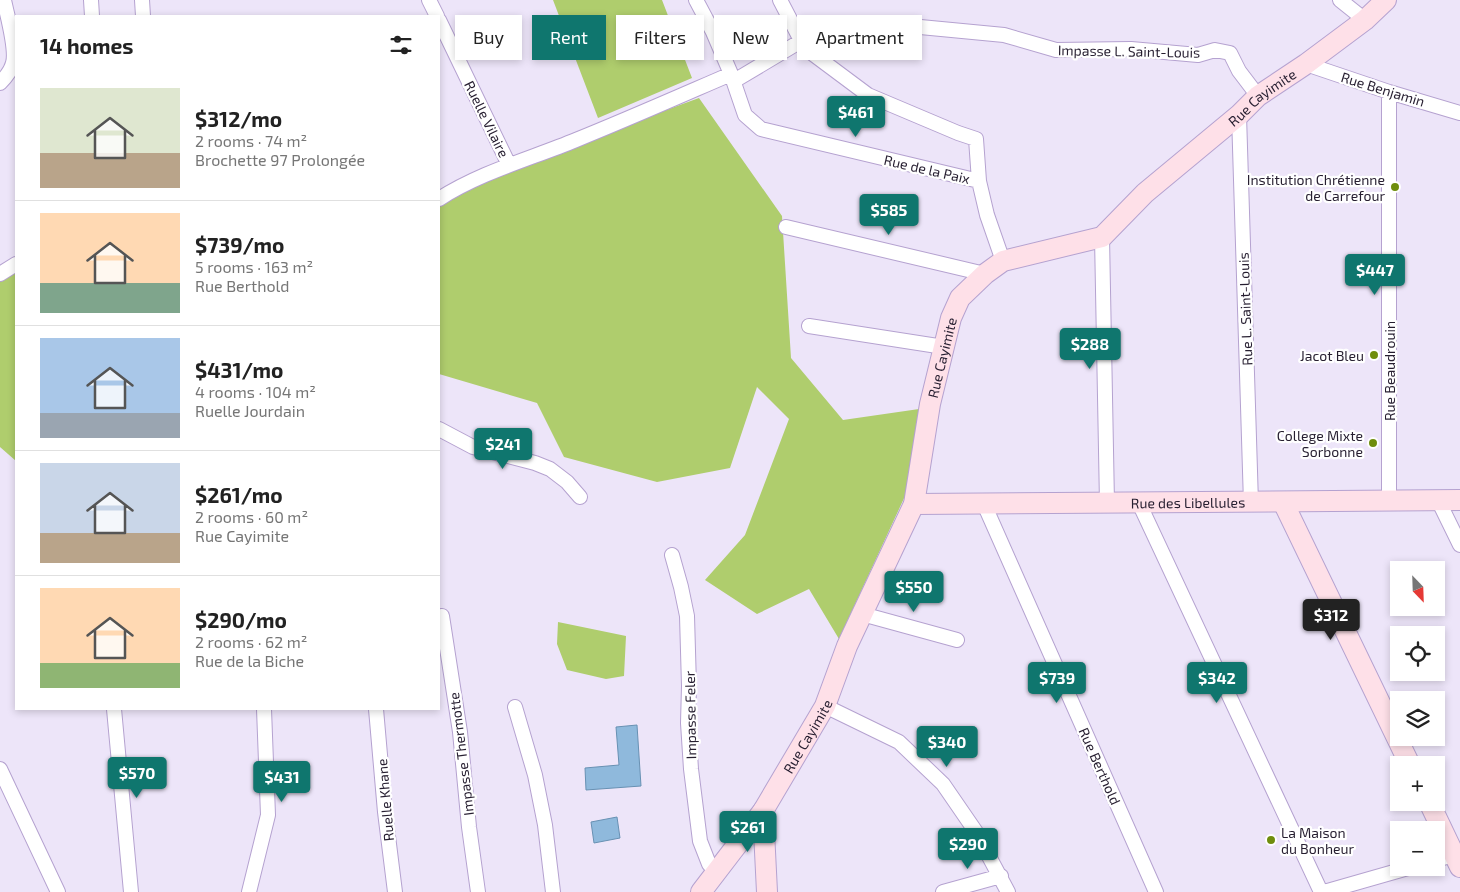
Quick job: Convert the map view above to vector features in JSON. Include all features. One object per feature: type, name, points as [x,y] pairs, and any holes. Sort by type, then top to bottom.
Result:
[{"type":"street","points":[[0,83],[6,77],[13,63],[13,46],[4,0]]},
{"type":"street","points":[[91,0],[92,15]]},
{"type":"street","points":[[142,0],[143,15]]},
{"type":"street","name":"Ruelle Vilaire","points":[[429,0],[436,15]]},
{"type":"street","name":"Rue de la Paix","points":[[696,0],[713,32],[733,78],[745,115],[761,130],[979,181],[987,215],[1003,261]]},
{"type":"street","points":[[780,0],[797,33]]},
{"type":"street","points":[[1340,0],[1365,20]]},
{"type":"street","name":"Rue Cayimite","points":[[701,892],[763,811],[825,706],[847,646],[914,504],[930,404],[951,318],[960,298],[985,274],[1003,261],[1102,237],[1146,193],[1240,115],[1258,96],[1306,64],[1365,20],[1386,0]]},
{"type":"street","name":"Ruelle Vilaire","points":[[440,22],[510,165]]},
{"type":"street","name":"Impasse L. Saint-Louis","points":[[922,27],[1004,35],[1056,50],[1131,50],[1198,55],[1215,50],[1222,51],[1230,53],[1239,71],[1258,96]]},
{"type":"street","points":[[440,198],[510,165],[733,78],[797,43]]},
{"type":"street","points":[[821,60],[868,95],[958,134],[976,139],[979,181]]},
{"type":"street","name":"Rue Benjamin","points":[[1306,64],[1389,92],[1460,113]]},
{"type":"street","name":"Rue Beaudrouin","points":[[1389,92],[1389,501]]},
{"type":"street","name":"Rue L. Saint-Louis","points":[[1240,115],[1251,503]]},
{"type":"street","points":[[786,227],[985,274]]},
{"type":"street","points":[[1102,237],[1107,503]]},
{"type":"street","points":[[0,274],[15,265]]},
{"type":"street","points":[[809,326],[944,347]]},
{"type":"street","points":[[440,430],[473,447],[535,463],[550,469],[567,482],[580,497]]},
{"type":"street","points":[[1438,500],[1460,545]]},
{"type":"street","name":"Rue des Libellules","points":[[914,504],[1139,504],[1460,500]]},
{"type":"street","points":[[1282,502],[1406,756]]},
{"type":"street","name":"Rue Berthold","points":[[984,504],[1156,892]]},
{"type":"street","points":[[1139,504],[1322,892],[1390,873]]},
{"type":"street","name":"Impasse Feler","points":[[672,555],[682,586],[687,616],[690,686],[688,723],[691,769],[700,841],[709,864],[717,872]]},
{"type":"street","points":[[862,614],[958,640]]},
{"type":"street","name":"Impasse Thermotte","points":[[442,616],[460,732],[469,826],[478,892]]},
{"type":"street","points":[[825,706],[899,742],[943,784],[976,832],[1008,892]]},
{"type":"street","points":[[515,707],[535,775],[553,892]]},
{"type":"street","points":[[114,710],[131,892]]},
{"type":"street","points":[[249,892],[268,815],[264,710]]},
{"type":"street","name":"Ruelle Khane","points":[[376,710],[385,812],[395,892]]},
{"type":"street","points":[[0,769],[58,892]]},
{"type":"street","points":[[763,811],[767,892]]},
{"type":"street","points":[[1433,811],[1453,858]]},
{"type":"street","points":[[943,892],[1000,876]]},
{"type":"green space","points":[[553,0],[662,0],[668,15],[616,15],[616,60],[685,60],[692,78],[598,118],[576,60],[606,60],[606,15],[559,15]]},
{"type":"green space","points":[[699,98],[782,216],[791,358],[843,420],[926,408],[906,494],[839,639],[809,589],[757,614],[705,580],[745,535],[789,419],[757,387],[730,468],[657,482],[564,457],[537,403],[440,374],[440,193]]},
{"type":"green space","points":[[15,267],[15,460],[0,447],[0,274]]},
{"type":"green space","points":[[558,622],[626,636],[624,676],[606,679],[567,670],[557,644]]},
{"type":"building","points":[[637,725],[641,786],[586,790],[585,768],[619,765],[616,727]]},
{"type":"building","points":[[617,817],[620,838],[594,843],[591,822]]},
{"type":"place","name":"Institution Chrétienne de Carrefour","points":[[1395,187]]},
{"type":"place","name":"Jacot Bleu","points":[[1374,355]]},
{"type":"place","name":"College Mixte Sorbonne","points":[[1373,443]]},
{"type":"place","name":"La Maison du Bonheur","points":[[1271,840]]}]
